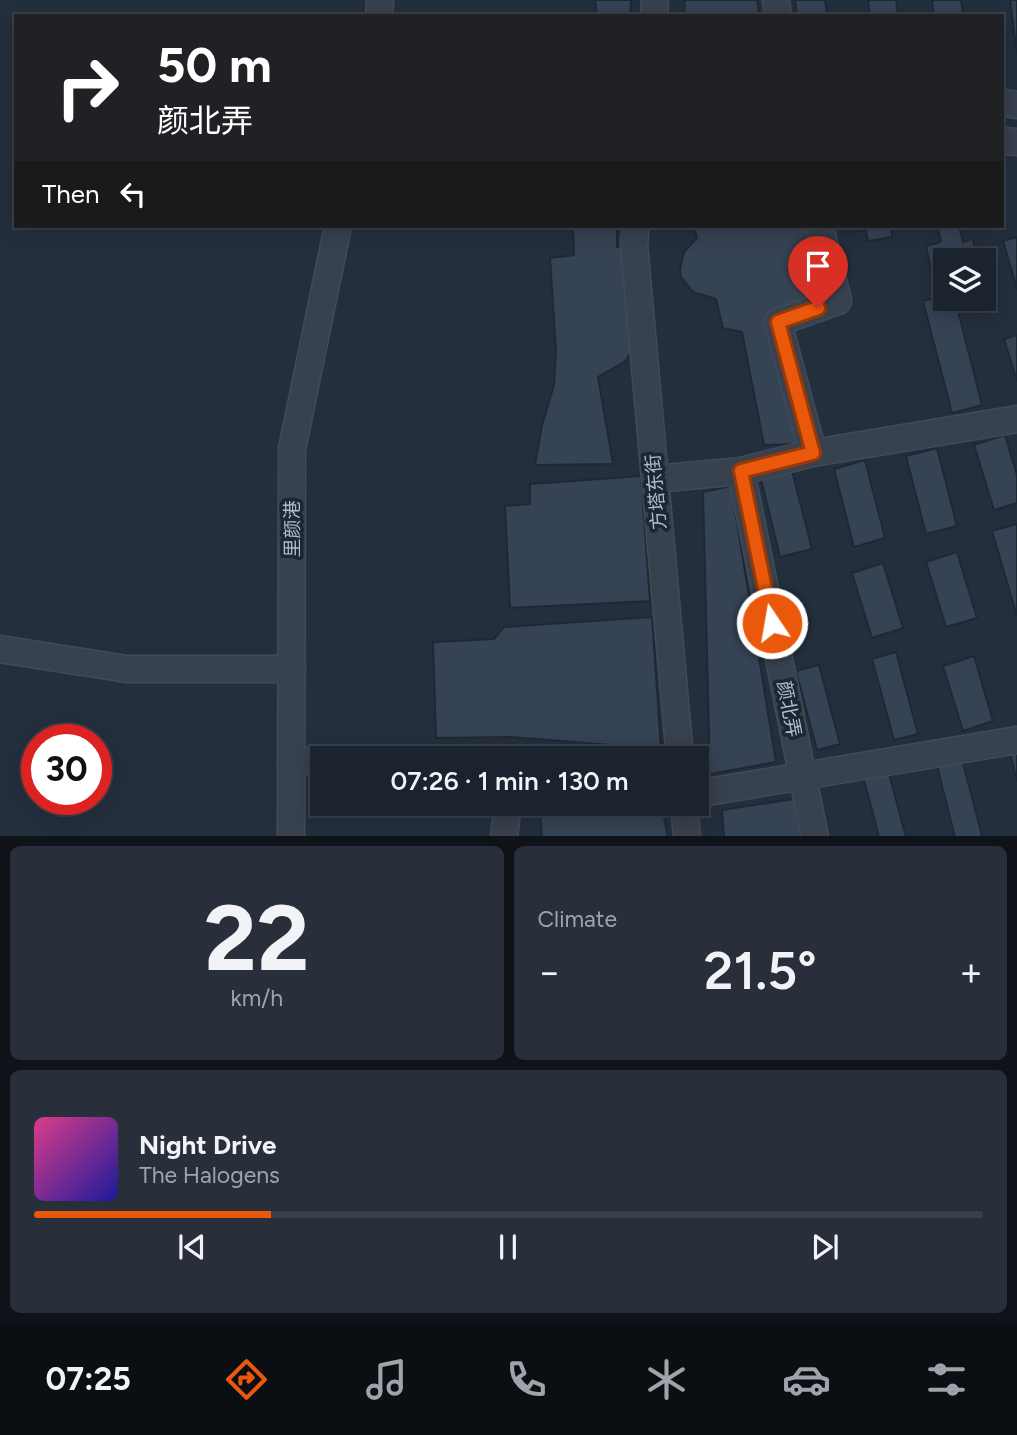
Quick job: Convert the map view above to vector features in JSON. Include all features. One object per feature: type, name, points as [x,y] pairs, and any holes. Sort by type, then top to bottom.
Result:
[{"type":"street","name":"里颜港","points":[[291,836],[292,449],[338,228]]},
{"type":"street","name":"方塔东街","points":[[636,228],[634,244],[679,746]]},
{"type":"street","points":[[813,453],[778,322],[838,300],[820,228]]},
{"type":"street","points":[[655,479],[741,471],[813,453],[1017,419]]},
{"type":"street","name":"颜北弄","points":[[741,471],[814,836]]},
{"type":"street","points":[[0,649],[128,669],[292,669]]},
{"type":"street","points":[[709,792],[1017,740]]},
{"type":"street","points":[[291,761],[310,761]]},
{"type":"street","points":[[504,836],[507,816]]},
{"type":"street","points":[[685,816],[687,836]]},
{"type":"building","points":[[595,0],[631,0],[630,14],[597,14]]},
{"type":"building","points":[[685,0],[757,0],[759,14],[684,14]]},
{"type":"building","points":[[795,0],[825,0],[827,14],[797,14]]},
{"type":"building","points":[[868,0],[896,0],[898,14],[870,14]]},
{"type":"building","points":[[932,0],[961,0],[963,14],[934,14]]},
{"type":"building","points":[[1010,0],[1017,0],[1017,55]]},
{"type":"building","points":[[573,228],[617,228],[617,247],[626,247],[636,346],[624,362],[598,377],[613,464],[535,465],[542,425],[554,385],[556,351],[550,258],[574,255]]},
{"type":"building","points":[[694,228],[814,228],[830,301],[770,317],[800,444],[764,445],[742,332],[723,328],[716,299],[693,292],[681,277],[684,252],[697,238]]},
{"type":"building","points":[[844,228],[891,228],[892,237],[868,241],[866,230],[845,232]]},
{"type":"building","points":[[938,228],[960,228],[963,242],[973,239],[975,248],[933,248],[931,269],[926,246],[941,242]]},
{"type":"building","points":[[1017,237],[1017,289],[1003,241]]},
{"type":"building","points":[[933,298],[933,311],[958,311],[982,405],[952,413],[923,301]]},
{"type":"building","points":[[1017,335],[1017,381],[1004,339]]},
{"type":"building","points":[[1005,435],[1017,475],[1017,503],[994,510],[974,445]]},
{"type":"building","points":[[937,448],[957,526],[926,534],[906,456]]},
{"type":"building","points":[[865,460],[885,538],[854,547],[834,469]]},
{"type":"building","points":[[792,471],[812,549],[780,557],[761,479]]},
{"type":"building","points":[[641,476],[650,601],[510,608],[505,506],[530,504],[530,484]]},
{"type":"building","points":[[731,486],[776,762],[710,774],[703,492]]},
{"type":"building","points":[[1017,524],[1017,616],[992,531]]},
{"type":"building","points":[[957,552],[977,618],[946,627],[926,562]]},
{"type":"building","points":[[883,563],[903,628],[872,638],[852,573]]},
{"type":"building","points":[[652,617],[661,746],[624,746],[511,737],[436,738],[433,642],[494,639],[504,627]]},
{"type":"building","points":[[896,652],[918,734],[894,740],[872,659]]},
{"type":"building","points":[[974,656],[993,721],[963,731],[943,666]]},
{"type":"building","points":[[819,665],[840,744],[817,750],[796,671]]},
{"type":"building","points":[[1017,751],[1017,781],[1010,753]]},
{"type":"building","points":[[961,755],[982,836],[955,836],[936,762]]},
{"type":"building","points":[[888,770],[906,836],[879,836],[863,776]]},
{"type":"building","points":[[794,799],[801,836],[724,836],[722,810]]},
{"type":"building","points":[[540,816],[664,816],[668,836],[542,836]]},
{"type":"route","points":[[772,623],[741,471],[813,453],[778,322],[818,308]]}]
